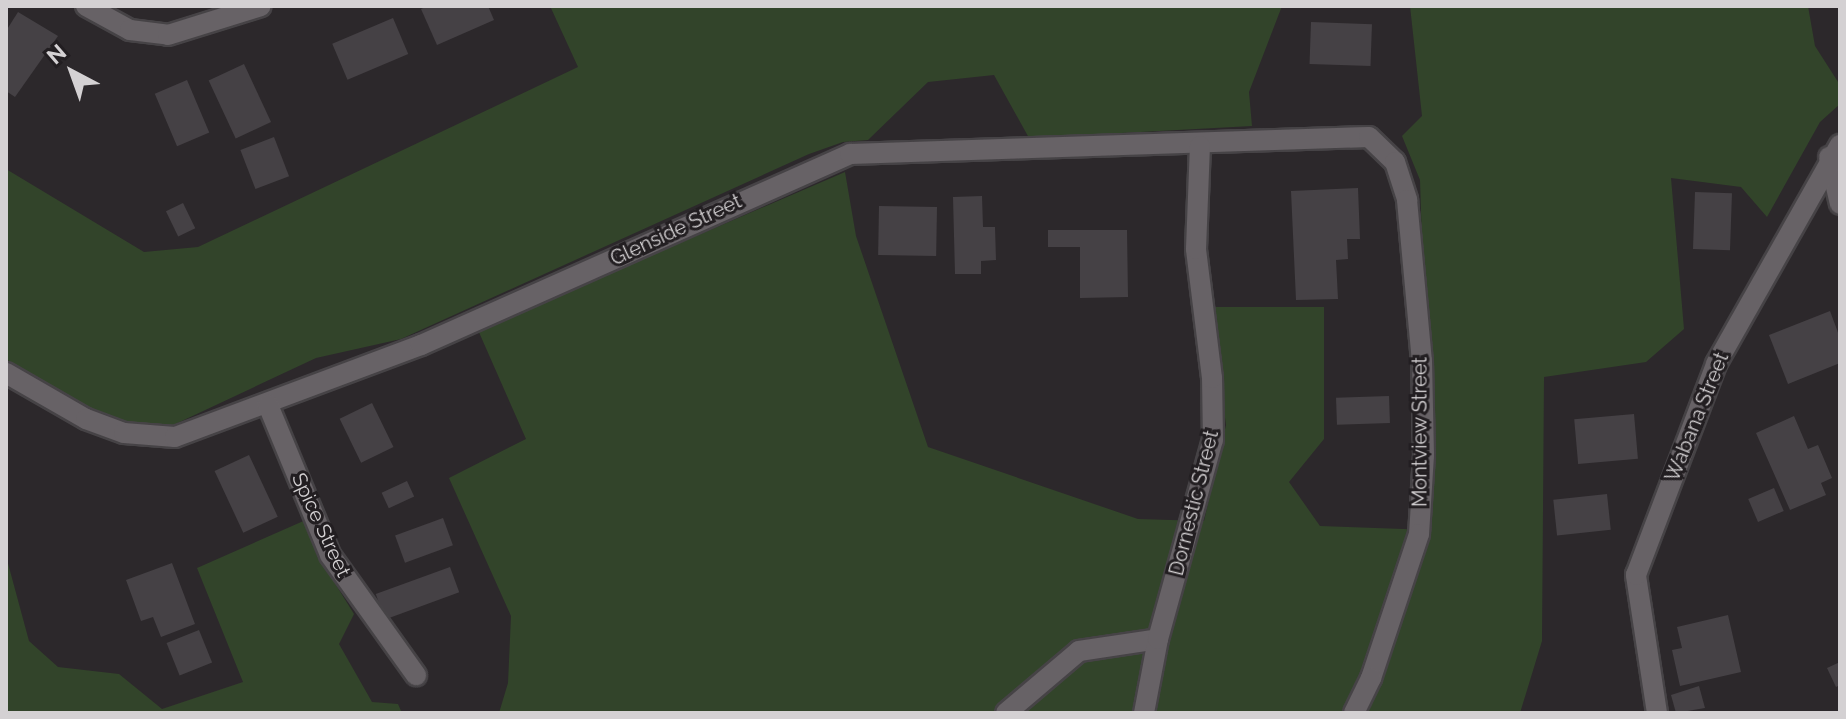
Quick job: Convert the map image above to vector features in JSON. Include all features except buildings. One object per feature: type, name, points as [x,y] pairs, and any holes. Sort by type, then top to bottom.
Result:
[{"type":"street","points":[[86,6],[130,30],[168,35],[261,6]]},
{"type":"street","name":"Glenside Street","points":[[6,373],[86,419],[152,439],[206,430],[421,345],[850,154],[1200,146],[1353,135],[1384,146]]},
{"type":"street","name":"Dornestic Street","points":[[1144,713],[1158,639],[1213,440],[1212,378],[1196,249],[1200,146]]},
{"type":"street","name":"Montview Street","points":[[1354,713],[1371,678],[1419,534],[1424,455],[1422,361],[1407,200],[1399,171],[1384,146]]},
{"type":"street","points":[[1835,151],[1840,204]]},
{"type":"street","name":"Wabana Street","points":[[1657,713],[1636,575],[1716,364],[1835,151]]},
{"type":"street","name":"Spice Street","points":[[268,405],[330,555],[355,595],[416,675]]},
{"type":"street","points":[[1006,713],[1079,651],[1158,639]]},
{"type":"green space","points":[[550,6],[1282,6],[1249,92],[1252,126],[1029,138],[994,75],[928,82],[868,140],[843,142],[809,154],[401,339],[316,358],[169,427],[123,423],[71,401],[6,359],[6,169],[144,252],[198,247],[578,67]]},
{"type":"green space","points":[[1410,6],[1808,6],[1815,46],[1840,85],[1840,104],[1820,122],[1767,217],[1741,187],[1671,178],[1684,329],[1646,362],[1544,377],[1542,641],[1520,713],[499,713],[508,683],[511,616],[449,478],[526,439],[478,330],[845,172],[856,236],[928,447],[1138,519],[1204,521],[1226,425],[1210,307],[1324,307],[1324,439],[1289,482],[1320,526],[1431,530],[1420,180],[1402,136],[1422,116]]},
{"type":"green space","points":[[308,519],[323,564],[354,614],[339,644],[372,702],[398,704],[402,713],[6,713],[6,556],[29,641],[58,667],[119,674],[162,709],[243,682],[197,568]]}]
